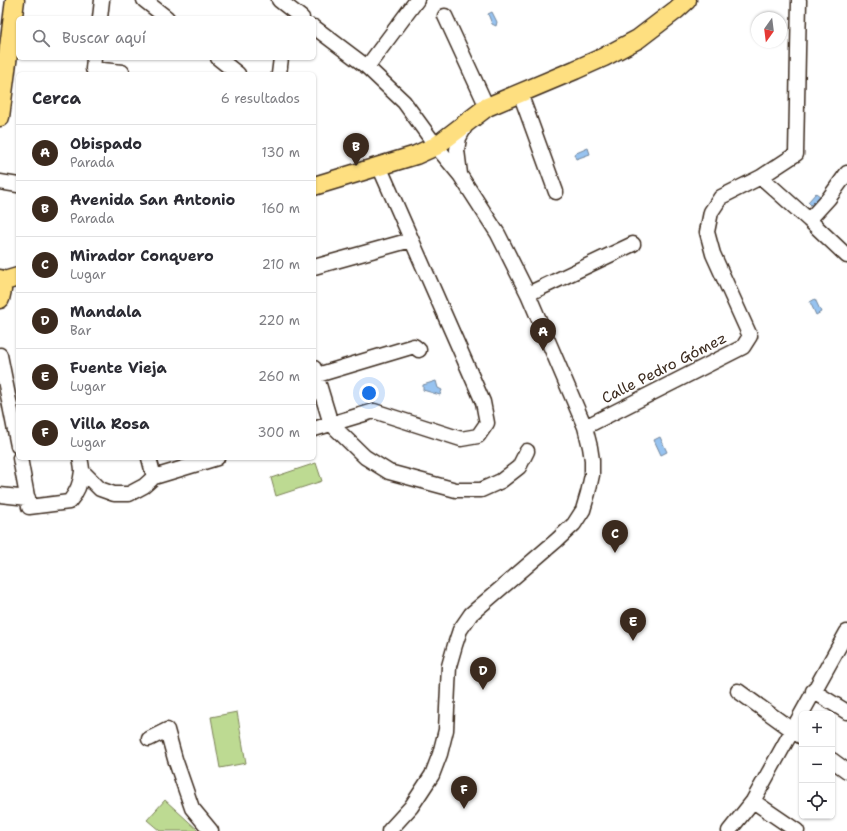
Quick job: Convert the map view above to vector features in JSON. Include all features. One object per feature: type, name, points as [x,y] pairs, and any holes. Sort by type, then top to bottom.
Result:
[{"type":"main road","points":[[0,117],[14,0]]},
{"type":"main road","points":[[316,185],[416,155],[436,146],[487,107],[581,67],[638,39],[687,0]]},
{"type":"street","points":[[100,16],[102,0]]},
{"type":"street","points":[[144,0],[164,16]]},
{"type":"street","points":[[367,67],[417,0]]},
{"type":"street","points":[[799,0],[796,154],[761,177],[847,256]]},
{"type":"street","points":[[284,8],[298,16]]},
{"type":"street","points":[[445,16],[487,107]]},
{"type":"street","points":[[316,29],[367,67],[404,102],[436,146],[460,174],[498,234],[528,294],[585,427],[592,460],[592,475],[588,493],[583,510],[574,524],[557,540],[468,609],[454,645],[449,666],[446,730],[440,754],[432,775],[411,807],[389,831]]},
{"type":"street","points":[[94,60],[93,69],[122,72]]},
{"type":"street","points":[[220,60],[236,72]]},
{"type":"street","points":[[279,72],[281,60]]},
{"type":"street","points":[[520,93],[556,192]]},
{"type":"street","points":[[460,174],[457,150],[459,138],[467,122]]},
{"type":"street","points":[[316,428],[374,412],[461,439],[478,436],[487,423],[483,402],[379,166]]},
{"type":"street","points":[[809,220],[829,198],[847,172]]},
{"type":"street","name":"Calle Pedro Gómez","points":[[585,427],[743,348],[750,336],[713,254],[707,232],[711,212],[721,197],[761,177]]},
{"type":"street","points":[[0,182],[16,184]]},
{"type":"street","points":[[316,265],[411,240]]},
{"type":"street","points":[[528,294],[633,244]]},
{"type":"street","points":[[316,374],[414,346],[419,350]]},
{"type":"street","points":[[0,355],[4,387],[15,417]]},
{"type":"street","points":[[316,377],[330,424],[365,457],[389,472],[456,490],[481,490],[501,481],[519,467],[527,450]]},
{"type":"street","points":[[20,460],[28,503]]},
{"type":"street","points":[[150,460],[154,477]]},
{"type":"street","points":[[81,464],[100,489],[114,494],[129,494],[144,486],[154,477],[210,460]]},
{"type":"street","points":[[0,495],[28,503],[69,502],[74,496],[76,490],[81,464]]},
{"type":"street","points":[[729,831],[753,801],[797,734],[814,692],[847,632]]},
{"type":"street","points":[[738,691],[797,734]]},
{"type":"street","points":[[814,692],[847,712]]},
{"type":"street","points":[[148,739],[167,730],[175,760],[192,808],[211,831]]},
{"type":"street","points":[[835,762],[847,771]]},
{"type":"street","points":[[753,801],[797,831]]},
{"type":"green space","points":[[316,463],[322,481],[276,496],[271,478]]},
{"type":"green space","points":[[237,712],[246,763],[220,768],[211,717]]},
{"type":"green space","points":[[165,800],[199,831],[160,831],[147,820]]},
{"type":"water","points":[[492,12],[497,22],[496,26],[492,24],[488,14]]},
{"type":"water","points":[[588,148],[590,154],[576,159],[574,154]]},
{"type":"water","points":[[816,193],[821,197],[812,206],[808,202]]},
{"type":"water","points":[[815,299],[821,312],[816,315],[810,302]]},
{"type":"water","points":[[436,381],[438,388],[442,390],[440,395],[423,390],[423,385]]},
{"type":"water","points":[[660,437],[667,452],[661,455],[654,440]]},
{"type":"place","name":"Avenida San Antonio","points":[[356,166]]},
{"type":"place","name":"Obispado","points":[[543,351]]},
{"type":"place","name":"Mirador Conquero","points":[[615,553]]},
{"type":"place","name":"Fuente Vieja","points":[[633,641]]},
{"type":"place","name":"Mandala","points":[[483,690]]},
{"type":"place","name":"Villa Rosa","points":[[464,809]]}]
